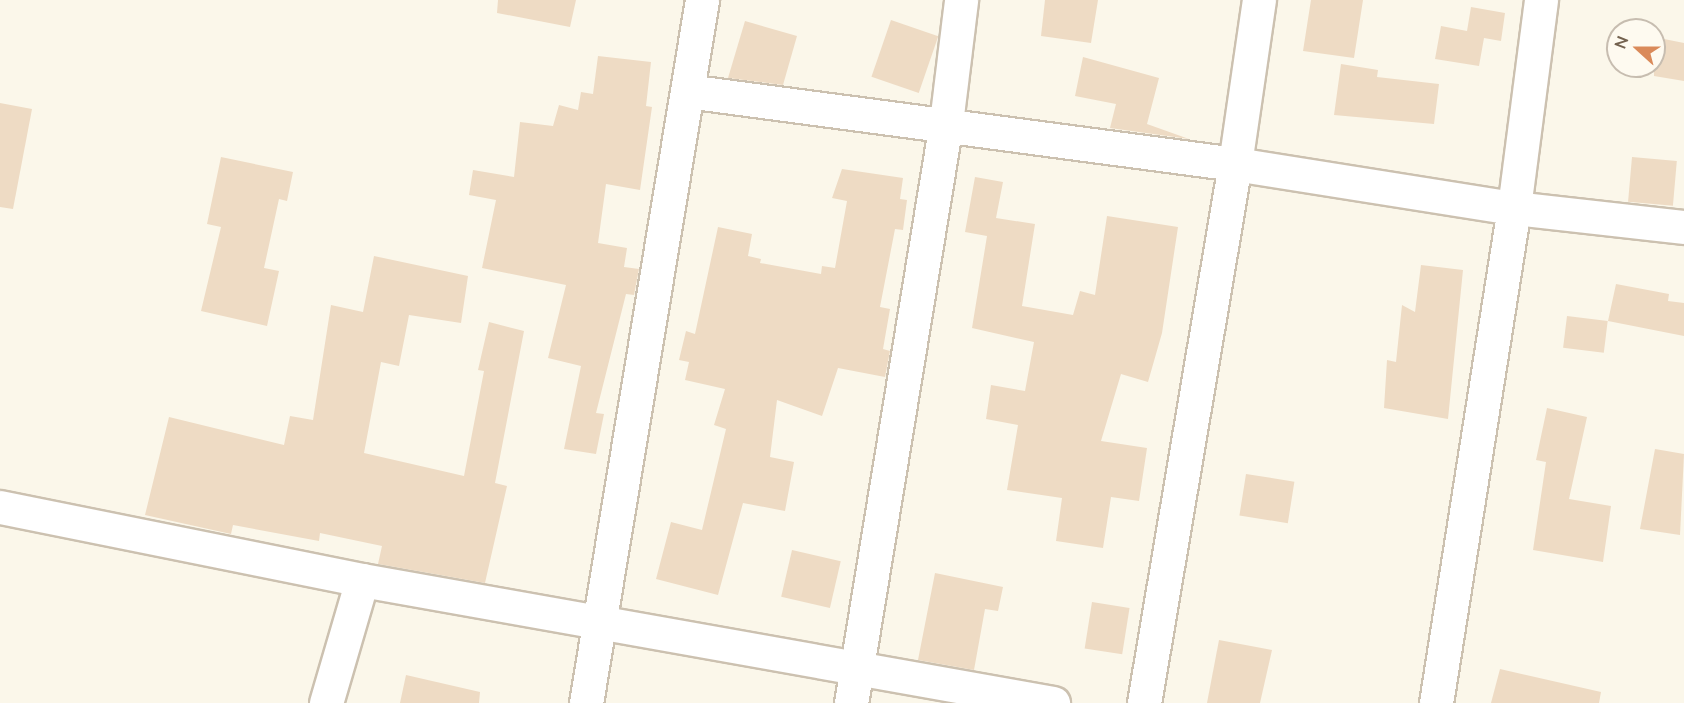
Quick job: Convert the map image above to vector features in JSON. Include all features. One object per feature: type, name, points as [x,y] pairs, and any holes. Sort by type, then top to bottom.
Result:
[{"type":"street","points":[[586,703],[702,0]]},
{"type":"street","points":[[851,703],[946,123],[961,0]]},
{"type":"street","points":[[1144,703],[1235,164],[1259,0]]},
{"type":"street","points":[[1436,703],[1514,208],[1541,0]]},
{"type":"street","points":[[687,91],[946,123],[1235,164],[1514,208],[1684,227]]},
{"type":"street","points":[[0,507],[362,580],[856,666],[1053,703]]},
{"type":"street","points":[[326,703],[362,580]]},
{"type":"building","points":[[498,0],[576,0],[570,27],[497,13]]},
{"type":"building","points":[[1045,0],[1098,0],[1091,43],[1041,36]]},
{"type":"building","points":[[1311,0],[1363,0],[1354,58],[1303,51]]},
{"type":"building","points":[[1471,7],[1505,13],[1501,41],[1484,38],[1479,66],[1435,59],[1441,26],[1467,31]]},
{"type":"building","points":[[891,20],[938,36],[919,93],[871,77]]},
{"type":"building","points":[[745,21],[797,36],[783,85],[728,78]]},
{"type":"building","points":[[1666,39],[1684,43],[1684,81],[1666,78]]},
{"type":"building","points":[[598,56],[651,62],[646,106],[652,107],[640,190],[606,184],[598,243],[627,248],[624,267],[639,269],[634,295],[626,294],[596,413],[604,414],[596,454],[564,449],[581,366],[548,358],[566,285],[482,268],[496,200],[469,195],[473,170],[514,177],[520,122],[553,126],[559,105],[578,110],[581,92],[593,94]]},
{"type":"building","points":[[1083,57],[1159,78],[1147,124],[1189,139],[1110,128],[1116,104],[1075,96]]},
{"type":"building","points":[[1341,64],[1378,70],[1377,77],[1439,84],[1434,124],[1334,115]]},
{"type":"building","points":[[0,103],[32,109],[13,209],[0,207]]},
{"type":"building","points":[[221,157],[293,172],[287,201],[279,199],[264,268],[279,271],[267,326],[201,311],[221,227],[207,224]]},
{"type":"building","points":[[1632,157],[1677,161],[1673,206],[1628,202]]},
{"type":"building","points":[[842,169],[903,178],[900,199],[907,200],[903,230],[895,229],[880,307],[890,309],[883,349],[890,351],[885,377],[838,368],[822,416],[777,400],[770,457],[794,462],[785,511],[743,503],[718,595],[656,579],[671,522],[702,530],[726,429],[714,425],[725,389],[685,380],[689,362],[679,360],[686,331],[695,334],[718,227],[752,234],[748,256],[761,259],[760,263],[821,274],[822,266],[835,268],[847,201],[832,198]]},
{"type":"building","points":[[975,177],[1003,182],[996,218],[1035,224],[1022,306],[1073,315],[1080,291],[1095,295],[1107,216],[1178,227],[1162,333],[1148,382],[1121,374],[1101,441],[1147,448],[1139,501],[1111,497],[1103,548],[1056,541],[1062,498],[1007,490],[1018,425],[986,419],[991,385],[1025,391],[1034,342],[972,328],[987,236],[965,232]]},
{"type":"building","points":[[374,256],[468,276],[461,323],[409,315],[399,366],[381,362],[364,453],[464,476],[484,371],[478,370],[489,322],[524,331],[495,483],[507,486],[485,583],[378,564],[382,546],[320,533],[319,541],[233,525],[231,534],[145,515],[169,417],[284,445],[290,416],[313,420],[331,305],[363,312]]},
{"type":"building","points":[[1421,265],[1463,270],[1448,419],[1384,408],[1387,360],[1396,362],[1402,305],[1415,312]]},
{"type":"building","points":[[1616,284],[1669,294],[1668,301],[1684,303],[1684,336],[1608,321]]},
{"type":"building","points":[[1567,316],[1608,321],[1604,353],[1563,348]]},
{"type":"building","points":[[1547,408],[1587,417],[1569,499],[1611,506],[1603,562],[1533,550],[1546,462],[1536,460]]},
{"type":"building","points":[[1655,449],[1684,454],[1680,535],[1640,529]]},
{"type":"building","points":[[1246,474],[1294,482],[1288,523],[1239,515]]},
{"type":"building","points":[[792,550],[841,561],[830,608],[781,597]]},
{"type":"building","points":[[935,573],[1003,587],[998,611],[985,609],[974,670],[918,660]]},
{"type":"building","points":[[1092,602],[1130,608],[1122,654],[1085,648]]},
{"type":"building","points":[[1219,640],[1272,650],[1260,703],[1207,703]]},
{"type":"building","points":[[1500,669],[1601,692],[1599,703],[1491,703]]},
{"type":"building","points":[[406,675],[480,692],[479,703],[400,703]]}]
